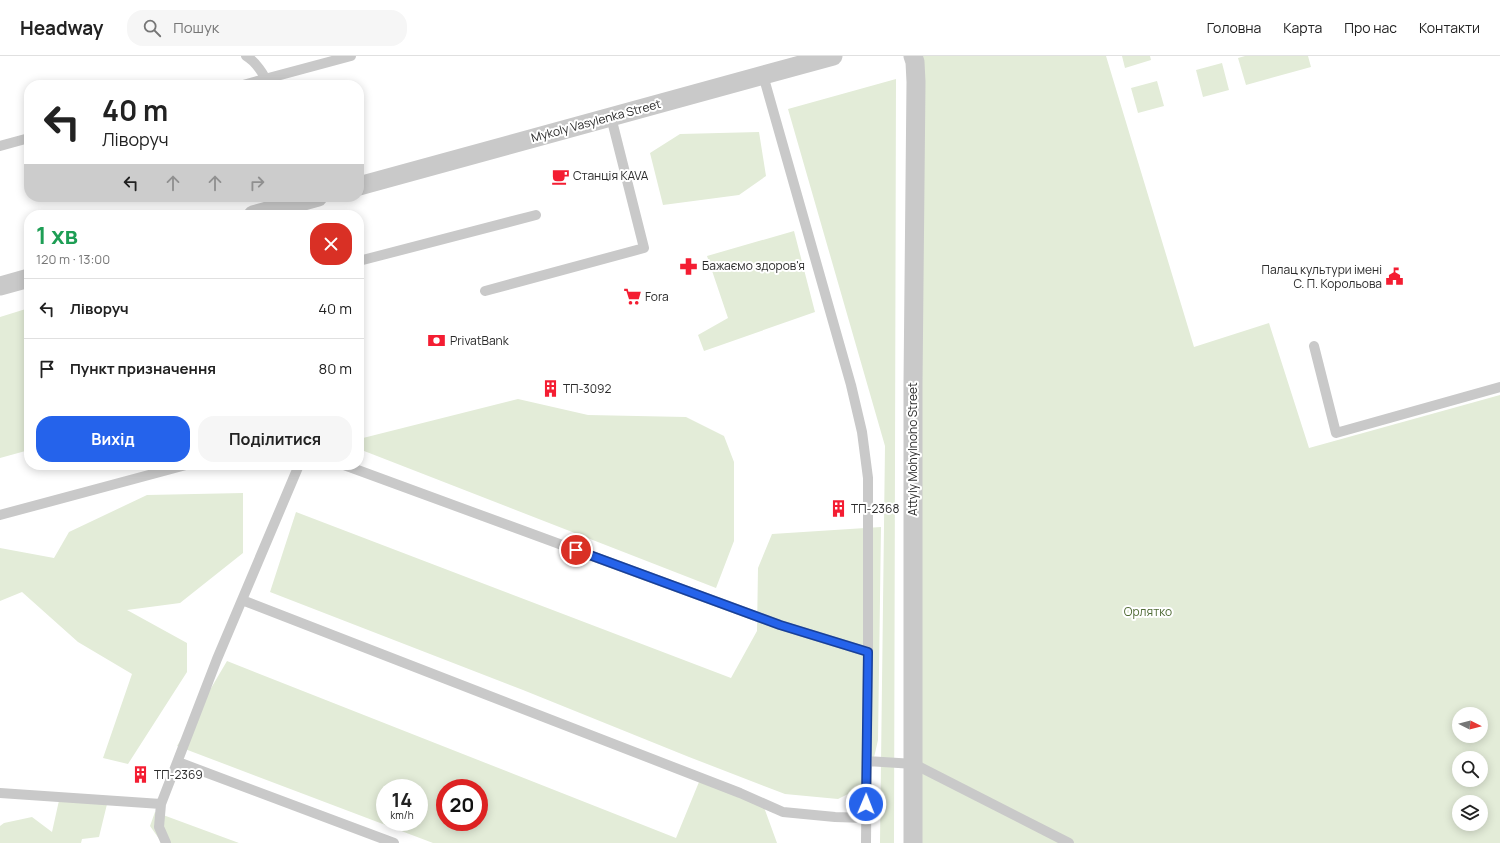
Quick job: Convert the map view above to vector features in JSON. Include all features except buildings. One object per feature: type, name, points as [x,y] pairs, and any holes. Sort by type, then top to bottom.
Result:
[{"type":"street","name":"Mykoly Vasylenka Street","points":[[364,185],[833,56]]},
{"type":"street","name":"Attyly Mohylnoho Street","points":[[913,56],[915,62],[916,82],[913,384],[913,843]]},
{"type":"street","points":[[284,210],[299,202]]},
{"type":"street","points":[[0,286],[24,279]]},
{"type":"lane","points":[[246,56],[251,59],[266,80]]},
{"type":"lane","points":[[273,80],[351,56]]},
{"type":"lane","points":[[763,75],[849,378],[862,432],[868,478],[866,843]]},
{"type":"lane","points":[[486,291],[644,248],[611,117]]},
{"type":"lane","points":[[0,146],[24,139]]},
{"type":"lane","points":[[364,260],[536,215]]},
{"type":"lane","points":[[1314,346],[1336,433],[1500,387]]},
{"type":"lane","points":[[0,515],[167,470]]},
{"type":"lane","points":[[166,843],[159,827],[161,804],[217,659],[297,470]]},
{"type":"lane","points":[[358,470],[780,625],[868,652]]},
{"type":"lane","points":[[242,600],[740,793],[783,812],[835,817],[866,818]]},
{"type":"lane","points":[[867,761],[914,764],[1069,843]]},
{"type":"lane","points":[[178,762],[394,843]]},
{"type":"lane","points":[[0,793],[161,804]]},
{"type":"green space","name":"Орлятко","points":[[917,56],[1106,56],[1194,347],[1269,323],[1309,448],[1500,395],[1500,843],[917,843]]},
{"type":"green space","points":[[1122,56],[1150,56],[1151,60],[1125,68]]},
{"type":"green space","points":[[1245,56],[1308,56],[1311,67],[1246,85],[1238,58]]},
{"type":"green space","points":[[1222,63],[1229,90],[1203,97],[1196,70]]},
{"type":"green space","points":[[896,79],[894,843],[880,843],[885,446],[788,109]]},
{"type":"green space","points":[[1157,81],[1164,106],[1138,113],[1131,88]]},
{"type":"green space","points":[[759,132],[766,176],[739,195],[663,205],[650,153],[680,134]]},
{"type":"green space","points":[[794,231],[815,312],[704,351],[698,335],[728,318],[707,256]]},
{"type":"green space","points":[[24,310],[24,451],[0,458],[0,317]]},
{"type":"green space","points":[[518,399],[588,415],[686,417],[724,436],[734,462],[734,541],[716,588],[364,451],[364,438]]},
{"type":"green space","points":[[243,493],[243,553],[180,603],[127,610],[187,643],[187,672],[128,764],[103,758],[132,674],[78,642],[22,592],[0,601],[0,548],[54,558],[69,532],[147,495]]},
{"type":"green space","points":[[296,512],[731,678],[757,631],[758,568],[772,534],[881,527],[878,740],[868,784],[838,799],[785,794],[270,592]]},
{"type":"green space","points":[[227,661],[676,838],[699,782],[761,799],[777,843],[433,843],[401,831],[428,831],[428,779],[376,779],[376,821],[177,746]]},
{"type":"green space","points":[[60,796],[109,796],[99,837],[82,839],[81,843],[0,843],[0,826],[4,823],[32,817],[52,832]]},
{"type":"green space","points":[[155,812],[239,843],[162,843],[150,826]]},
{"type":"place","name":"Станція KAVA","points":[[560,176]]},
{"type":"place","name":"Бажаємо здоров'я","points":[[689,266]]},
{"type":"place","name":"Палац культури імені С. П. Корольова","points":[[1395,277]]},
{"type":"place","name":"Fora","points":[[632,297]]},
{"type":"place","name":"PrivatBank","points":[[437,341]]},
{"type":"place","name":"ТП-3092","points":[[550,389]]},
{"type":"place","name":"ТП-2368","points":[[838,509]]},
{"type":"place","name":"ТП-2369","points":[[141,775]]},
{"type":"route","points":[[576,550],[780,625],[868,652],[866,804]]}]
